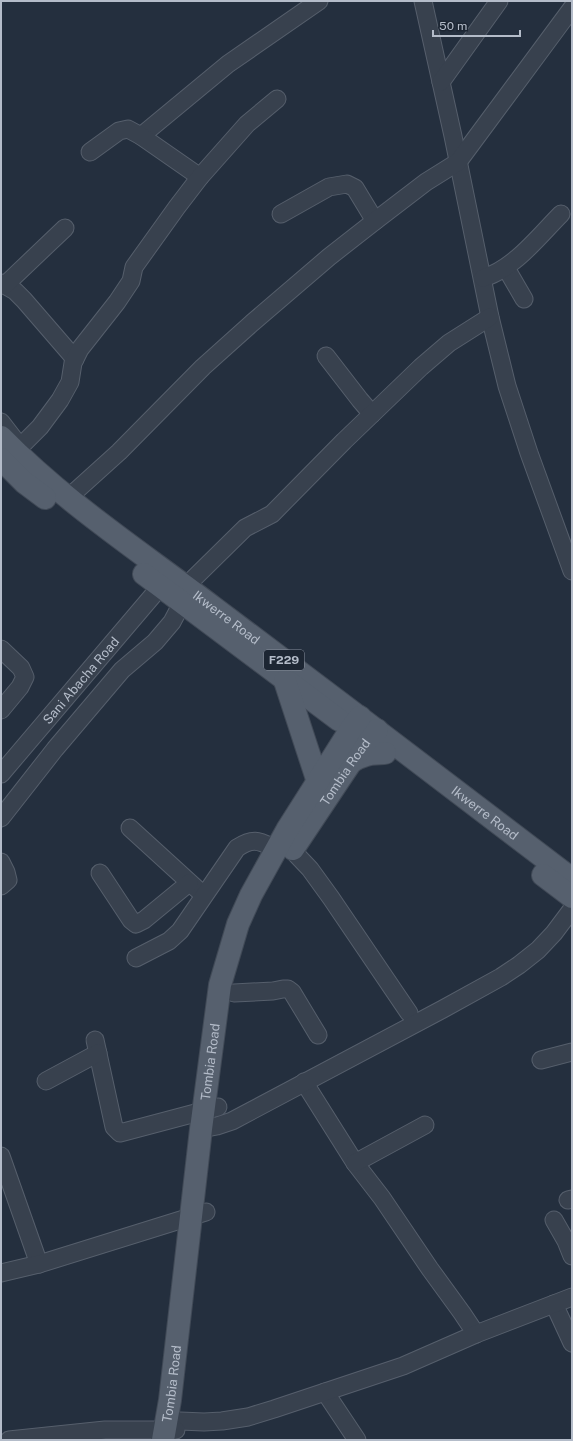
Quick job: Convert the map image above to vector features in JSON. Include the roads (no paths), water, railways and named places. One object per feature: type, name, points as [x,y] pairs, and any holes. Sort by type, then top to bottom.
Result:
[{"type":"main road","name":"Ikwerre Road","points":[[10,442],[40,476],[184,594],[285,681],[364,729],[384,753],[572,897]]},
{"type":"main road","name":"Ikwerre Road","points":[[1,459],[25,482],[160,586],[184,594],[364,729],[572,879]]},
{"type":"main road","points":[[285,681],[318,782]]},
{"type":"main road","name":"Tombia Road","points":[[173,1432],[210,1118],[220,985],[238,924],[251,895],[351,762],[364,729]]},
{"type":"main road","name":"Tombia Road","points":[[210,1118],[234,993],[248,940],[261,906],[274,879],[284,850],[318,782],[364,729]]},
{"type":"main road","points":[[351,762],[361,756],[372,753],[384,753]]},
{"type":"street","points":[[141,136],[228,64],[319,1]]},
{"type":"street","points":[[423,1],[483,278],[490,318],[507,386],[572,571]]},
{"type":"street","points":[[441,82],[499,1]]},
{"type":"street","points":[[67,497],[119,452],[203,367],[252,323],[375,221],[426,182],[458,162],[572,8]]},
{"type":"street","points":[[1,422],[10,442],[40,427],[60,400],[70,382],[73,363],[80,349],[128,287],[131,281],[134,266],[200,177],[247,124],[277,99]]},
{"type":"street","points":[[90,152],[119,131],[128,129],[141,136],[200,177]]},
{"type":"street","points":[[281,214],[329,187],[347,184],[355,188],[375,221]]},
{"type":"street","points":[[483,278],[493,275],[506,268],[561,214]]},
{"type":"street","points":[[65,228],[3,284],[24,300],[75,359]]},
{"type":"street","points":[[506,268],[524,299]]},
{"type":"street","points":[[1,818],[55,749],[122,670],[155,642],[172,622],[184,594],[245,528],[272,514],[421,367],[449,344],[490,318]]},
{"type":"street","points":[[326,356],[372,414]]},
{"type":"street","points":[[1,467],[25,482]]},
{"type":"street","name":"Sani Abacha Road","points":[[1,774],[160,586]]},
{"type":"street","points":[[1,649],[21,668],[25,676],[20,687],[1,710]]},
{"type":"street","points":[[130,828],[204,896]]},
{"type":"street","points":[[136,958],[176,936],[237,848],[247,842],[258,841],[284,850],[310,869],[409,1012]]},
{"type":"street","points":[[1,862],[8,880],[1,886]]},
{"type":"street","points":[[100,873],[131,920],[136,924],[144,920],[189,883]]},
{"type":"street","points":[[46,1081],[96,1047],[114,1127],[120,1133],[210,1118],[232,1121],[444,1009],[519,965],[538,950],[554,933],[572,909]]},
{"type":"street","points":[[234,993],[288,989],[292,992],[318,1035]]},
{"type":"street","points":[[540,1060],[572,1052]]},
{"type":"street","points":[[304,1082],[355,1163],[462,1312],[476,1334]]},
{"type":"street","points":[[355,1163],[425,1126]]},
{"type":"street","points":[[1,1156],[40,1264]]},
{"type":"street","points":[[1,1273],[40,1264],[199,1214]]},
{"type":"street","points":[[554,1220],[566,1241],[572,1256]]},
{"type":"street","points":[[9,1440],[105,1430],[173,1432],[204,1422],[248,1417],[403,1366],[476,1334],[572,1297]]},
{"type":"street","points":[[554,1304],[572,1342]]},
{"type":"street","points":[[325,1392],[357,1440]]}]
